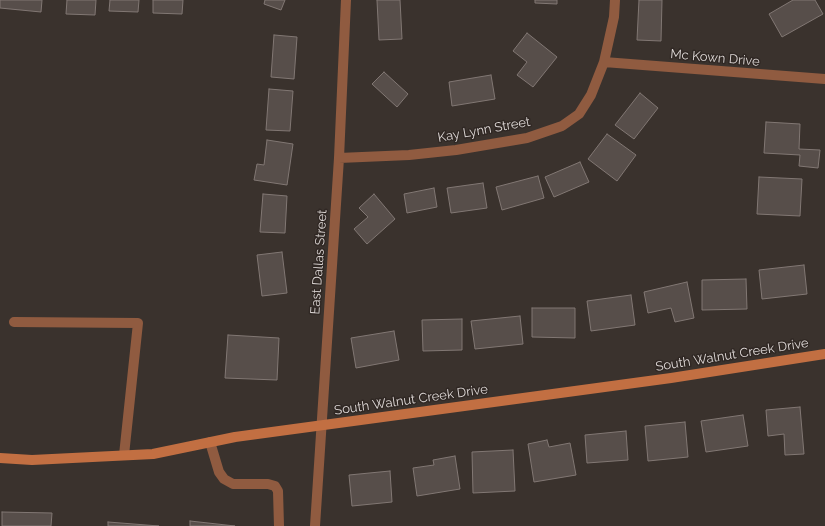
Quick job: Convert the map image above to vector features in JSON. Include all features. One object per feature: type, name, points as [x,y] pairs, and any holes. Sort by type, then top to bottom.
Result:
[{"type":"street","name":"East Dallas Street","points":[[315,526],[339,158],[346,0]]},
{"type":"street","name":"Kay Lynn Street","points":[[339,158],[409,155],[456,150],[527,138],[562,126],[579,114],[590,95],[604,62],[614,17],[615,0]]},
{"type":"street","name":"Mc Kown Drive","points":[[604,62],[825,79]]},
{"type":"street","points":[[14,322],[138,324],[124,455]]},
{"type":"street","name":"South Walnut Creek Drive","points":[[0,458],[32,460],[154,454],[234,437],[671,378],[825,354]]},
{"type":"street","points":[[210,442],[219,472],[224,479],[233,484],[268,484],[275,486],[278,491],[279,526]]},
{"type":"building","points":[[0,0],[42,0],[41,12],[0,8]]},
{"type":"building","points":[[67,0],[96,0],[95,15],[66,14]]},
{"type":"building","points":[[110,0],[139,0],[138,12],[109,11]]},
{"type":"building","points":[[153,0],[183,0],[182,14],[153,13]]},
{"type":"building","points":[[265,0],[285,0],[281,10],[264,4]]},
{"type":"building","points":[[377,0],[400,0],[402,39],[379,40]]},
{"type":"building","points":[[535,0],[557,0],[557,4],[535,3]]},
{"type":"building","points":[[639,0],[662,0],[661,41],[637,40]]},
{"type":"building","points":[[793,0],[815,0],[823,14],[782,37],[769,14]]},
{"type":"building","points":[[527,33],[557,57],[533,87],[517,75],[527,62],[513,51]]},
{"type":"building","points":[[274,35],[297,37],[294,79],[271,77]]},
{"type":"building","points":[[384,72],[408,94],[397,107],[372,84]]},
{"type":"building","points":[[491,75],[495,99],[452,106],[449,82]]},
{"type":"building","points":[[269,89],[293,91],[290,131],[266,130]]},
{"type":"building","points":[[640,93],[658,108],[634,139],[615,125]]},
{"type":"building","points":[[766,122],[800,124],[799,149],[820,150],[818,168],[799,166],[800,155],[764,153]]},
{"type":"building","points":[[607,134],[636,155],[617,181],[588,159]]},
{"type":"building","points":[[267,140],[293,144],[287,185],[254,180],[257,164],[264,165]]},
{"type":"building","points":[[580,162],[589,182],[554,197],[545,177]]},
{"type":"building","points":[[538,176],[544,198],[502,210],[496,187]]},
{"type":"building","points":[[759,177],[802,179],[800,216],[757,214]]},
{"type":"building","points":[[483,183],[487,208],[451,213],[447,188]]},
{"type":"building","points":[[434,188],[437,207],[407,213],[404,194]]},
{"type":"building","points":[[263,194],[287,196],[285,233],[260,232]]},
{"type":"building","points":[[374,194],[395,219],[367,244],[354,229],[368,217],[359,208]]},
{"type":"building","points":[[282,252],[287,293],[262,296],[257,255]]},
{"type":"building","points":[[804,265],[807,294],[762,299],[759,270]]},
{"type":"building","points":[[746,279],[747,309],[702,310],[702,280]]},
{"type":"building","points":[[687,282],[694,318],[675,322],[671,308],[648,313],[644,292]]},
{"type":"building","points":[[631,295],[635,325],[591,331],[587,301]]},
{"type":"building","points":[[532,308],[575,308],[575,338],[532,337]]},
{"type":"building","points":[[520,316],[523,344],[475,349],[471,321]]},
{"type":"building","points":[[462,319],[462,350],[423,351],[422,320]]},
{"type":"building","points":[[394,331],[399,360],[356,368],[351,338]]},
{"type":"building","points":[[228,335],[279,338],[277,380],[225,378]]},
{"type":"building","points":[[800,407],[804,454],[785,455],[784,434],[768,436],[766,410]]},
{"type":"building","points":[[743,415],[748,446],[706,452],[701,421]]},
{"type":"building","points":[[685,422],[688,457],[648,461],[645,426]]},
{"type":"building","points":[[626,431],[628,460],[587,463],[585,435]]},
{"type":"building","points":[[547,440],[549,447],[570,443],[576,475],[534,482],[528,444]]},
{"type":"building","points":[[513,450],[515,491],[473,493],[472,452]]},
{"type":"building","points":[[455,456],[460,489],[417,496],[413,468],[434,465],[433,460]]},
{"type":"building","points":[[390,471],[392,502],[352,506],[349,475]]},
{"type":"building","points":[[2,512],[52,513],[51,526],[2,526]]},
{"type":"building","points":[[190,521],[235,526],[190,526]]},
{"type":"building","points":[[108,522],[159,526],[108,526]]}]
